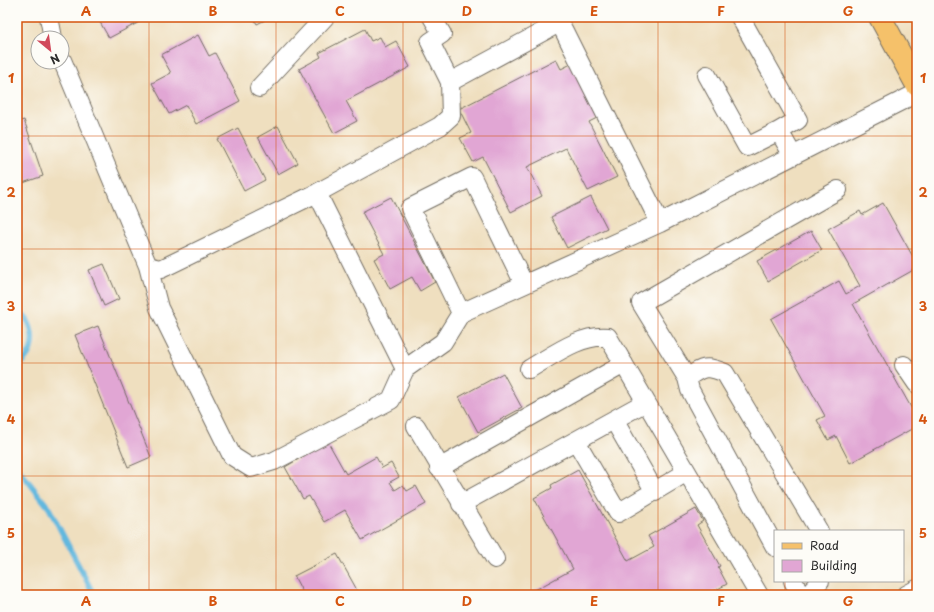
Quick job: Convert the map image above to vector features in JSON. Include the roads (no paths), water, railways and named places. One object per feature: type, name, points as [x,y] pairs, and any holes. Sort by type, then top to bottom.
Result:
[{"type":"main road","points":[[880,17],[917,85]]},
{"type":"street","points":[[49,17],[51,30]]},
{"type":"street","points":[[259,88],[325,17]]},
{"type":"street","points":[[148,266],[161,269],[317,193],[440,126],[451,116],[450,82],[430,42],[442,34],[432,17]]},
{"type":"street","points":[[708,75],[747,147],[798,120],[740,17]]},
{"type":"street","points":[[450,82],[558,20],[660,223]]},
{"type":"street","points":[[66,70],[148,266],[159,308],[232,456],[251,468],[274,461],[391,400],[405,369],[443,342],[461,313],[660,223],[917,93]]},
{"type":"street","points":[[779,131],[793,156]]},
{"type":"street","points":[[461,313],[410,208],[472,177],[524,284]]},
{"type":"street","points":[[774,545],[688,384],[641,303],[838,190]]},
{"type":"street","points":[[317,193],[405,369]]},
{"type":"street","points":[[529,369],[576,342],[599,336],[608,337],[759,595]]},
{"type":"street","points":[[439,468],[624,364]]},
{"type":"street","points":[[904,365],[917,384]]},
{"type":"street","points":[[688,384],[699,369],[712,368],[725,372],[818,530]]},
{"type":"street","points":[[461,504],[646,402]]},
{"type":"street","points":[[614,420],[655,492]]},
{"type":"street","points":[[416,426],[439,468],[495,559]]},
{"type":"street","points":[[576,441],[618,513],[687,472]]},
{"type":"street","points":[[794,582],[801,595]]},
{"type":"street","points":[[807,595],[819,582]]},
{"type":"street","points":[[906,595],[917,589]]},
{"type":"waterway","points":[[17,311],[27,320],[32,333],[29,354],[17,365]]},
{"type":"waterway","points":[[17,467],[49,508],[94,595]]}]
